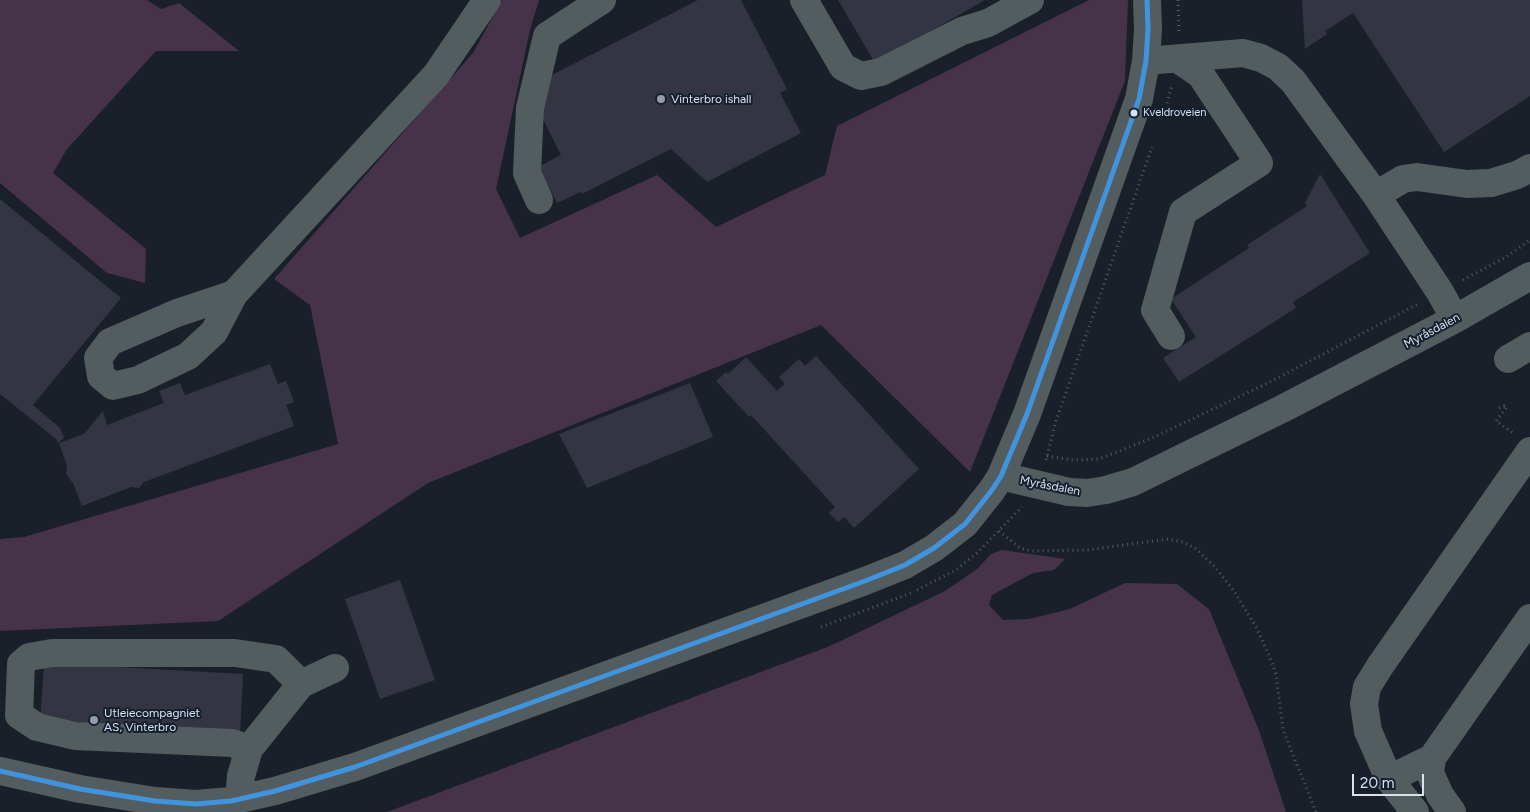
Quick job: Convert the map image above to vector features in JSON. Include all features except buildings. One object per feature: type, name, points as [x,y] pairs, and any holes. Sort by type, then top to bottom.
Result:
[{"type":"street","points":[[234,294],[177,313],[110,342],[98,358],[100,376],[113,386],[138,380],[188,356],[214,332],[234,294],[436,75],[487,0]]},
{"type":"street","points":[[539,200],[527,173],[527,163],[530,108],[547,36],[601,0]]},
{"type":"street","points":[[804,0],[842,67],[861,76],[881,72],[962,31],[988,22],[1030,0]]},
{"type":"street","points":[[0,771],[80,789],[155,801],[196,804],[239,799],[275,791],[355,767],[857,584],[905,565],[934,548],[965,524],[979,509],[1001,476],[1027,414],[1127,135],[1138,99],[1146,60],[1147,0]]},
{"type":"street","points":[[1146,60],[1243,53],[1261,58],[1278,67],[1294,81],[1376,195],[1440,292],[1455,319]]},
{"type":"street","points":[[1171,336],[1155,310],[1183,212],[1260,163],[1201,75],[1178,59]]},
{"type":"street","points":[[1376,195],[1403,179],[1417,177],[1467,184],[1491,182],[1517,175],[1530,168]]},
{"type":"street","name":"Myråsdalen","points":[[1001,476],[1069,492],[1087,493],[1106,490],[1133,482],[1274,413],[1455,319],[1530,276]]},
{"type":"street","points":[[1415,812],[1389,779],[1368,731],[1364,704],[1367,687],[1525,445]]},
{"type":"street","points":[[1452,812],[1440,795],[1430,773],[1432,758],[1530,618]]},
{"type":"street","points":[[249,749],[232,743],[75,736],[37,727],[19,715],[21,664],[29,657],[52,653],[235,653],[276,658],[301,684]]},
{"type":"street","points":[[239,799],[241,776],[249,749],[301,684],[334,668]]},
{"type":"street","points":[[1389,779],[1432,758]]},
{"type":"path","points":[[1165,107],[1179,52],[1178,0]]},
{"type":"path","points":[[813,630],[890,602],[956,570],[977,553],[1034,496],[1041,484],[1056,421],[1154,140]]},
{"type":"path","points":[[1047,456],[1074,460],[1098,459],[1152,438],[1268,383],[1506,256],[1530,240]]},
{"type":"path","points":[[1498,408],[1504,406],[1506,408],[1496,421],[1525,445]]},
{"type":"path","points":[[998,531],[1020,548],[1031,551],[1087,550],[1168,539],[1183,542],[1196,549],[1214,566],[1234,591],[1256,627],[1269,655],[1276,674],[1283,730],[1316,812]]},
{"type":"shaded area","points":[[0,0],[147,0],[161,9],[179,3],[239,51],[156,51],[67,149],[53,173],[146,249],[145,283],[107,273],[0,183]]},
{"type":"shaded area","points":[[502,0],[539,0],[530,30],[496,189],[520,238],[657,175],[716,227],[825,175],[837,126],[1089,0],[1128,0],[1125,81],[970,472],[821,325],[428,483],[218,621],[0,631],[0,539],[24,537],[338,444],[310,305],[274,279],[473,53]]},
{"type":"shaded area","points":[[1002,550],[1065,559],[1054,570],[1033,573],[992,595],[989,605],[1003,620],[1029,619],[1070,609],[1125,583],[1177,584],[1209,609],[1260,733],[1286,812],[387,812],[830,646],[945,591],[977,569],[991,554]]},
{"type":"transit line","points":[[0,771],[80,789],[155,801],[196,804],[231,801],[275,791],[355,767],[865,581],[905,565],[934,548],[965,524],[992,490],[1001,476],[1027,414],[1139,99],[1146,61],[1147,0]]},
{"type":"place","name":"Vinterbro ishall","points":[[661,99]]},
{"type":"place","name":"Kveldroveien","points":[[1134,113]]},
{"type":"place","name":"Utleiecompagniet AS, Vinterbro","points":[[94,720]]}]
